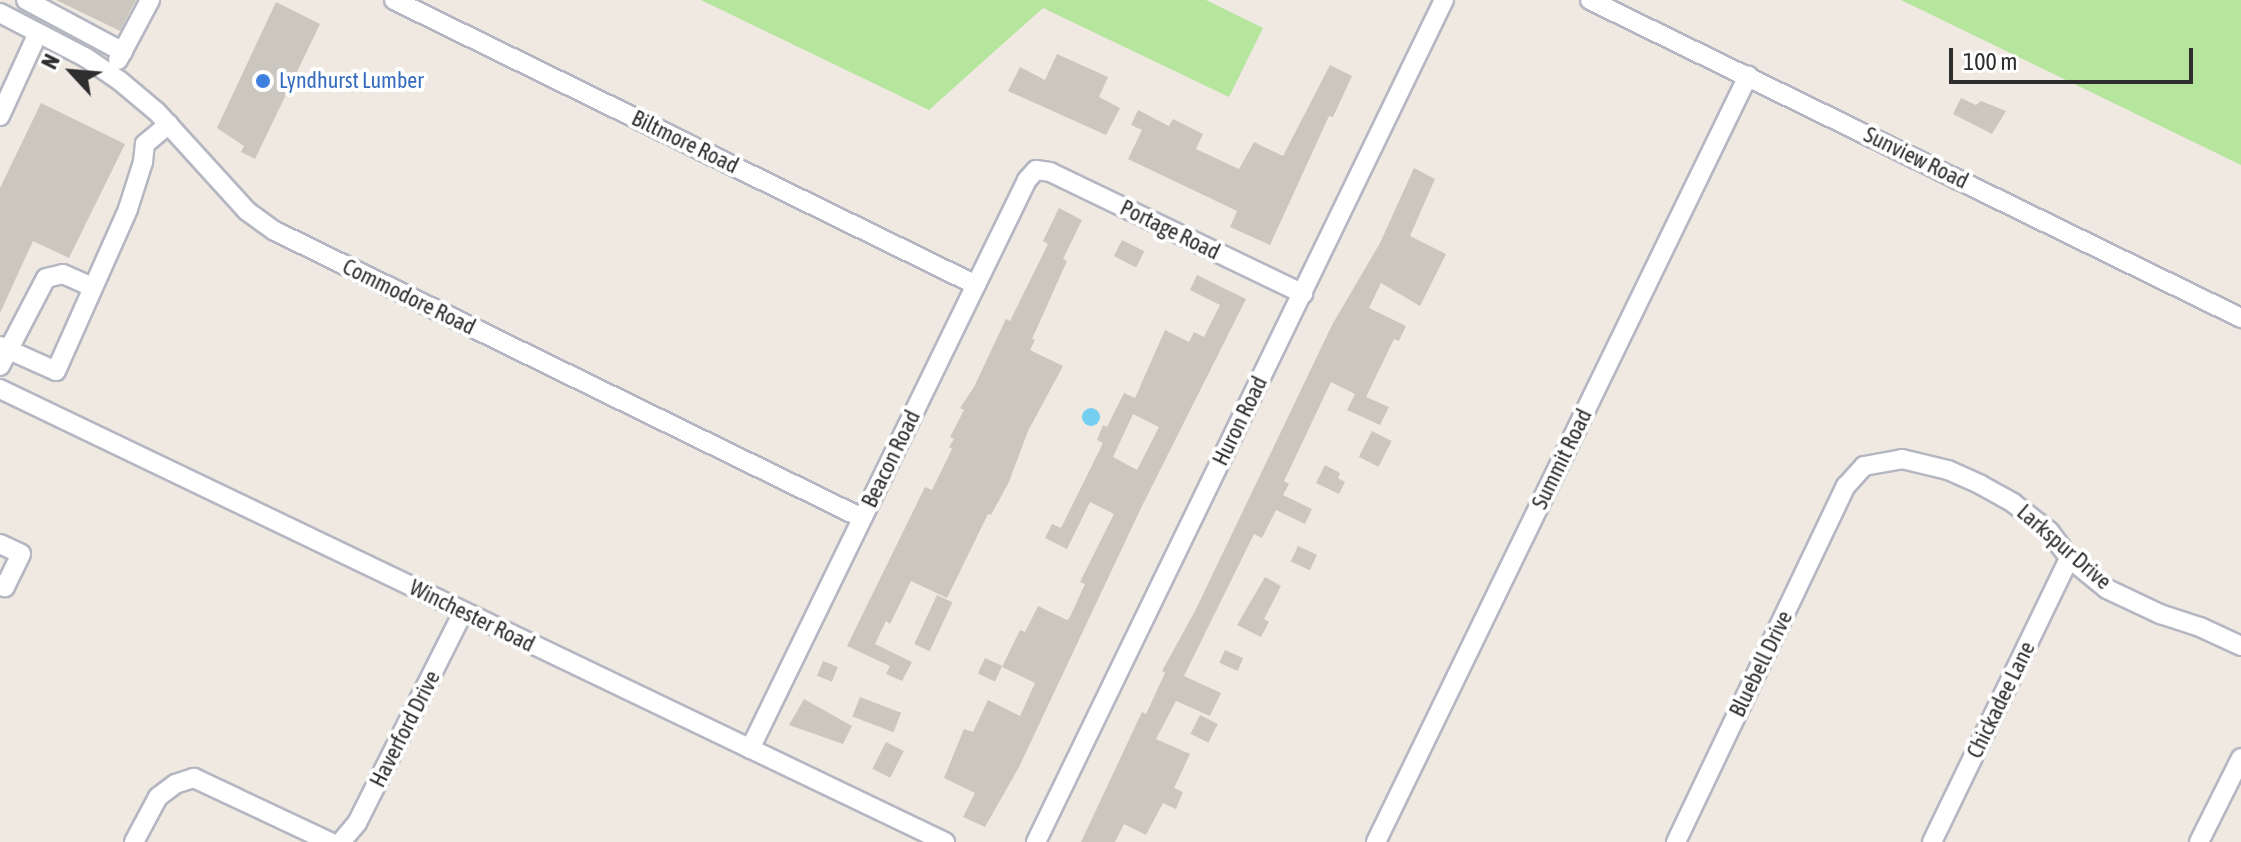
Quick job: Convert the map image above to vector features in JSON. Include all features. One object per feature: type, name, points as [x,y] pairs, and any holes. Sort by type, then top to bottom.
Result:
[{"type":"street","points":[[109,72],[150,0]]},
{"type":"street","name":"Biltmore Road","points":[[394,0],[976,285]]},
{"type":"street","name":"Huron Road","points":[[1036,842],[1444,0]]},
{"type":"street","name":"Sunview Road","points":[[1590,0],[2241,318]]},
{"type":"street","points":[[33,2],[123,52]]},
{"type":"street","name":"Commodore Road","points":[[0,13],[109,72],[169,124],[224,188],[275,231],[862,518]]},
{"type":"street","points":[[0,116],[38,33]]},
{"type":"street","name":"Summit Road","points":[[1376,842],[1748,76]]},
{"type":"street","points":[[92,287],[63,274],[54,273],[46,278],[3,354],[56,371],[128,209],[145,144],[169,124]]},
{"type":"street","name":"Beacon Road","points":[[750,749],[1027,180],[1036,170]]},
{"type":"street","name":"Portage Road","points":[[1036,170],[1050,172],[1303,294]]},
{"type":"street","name":"Winchester Road","points":[[0,389],[945,842]]},
{"type":"street","name":"Larkspur Drive","points":[[1846,486],[1864,466],[1883,460],[1902,459],[1948,470],[2013,503],[2049,531],[2069,558],[2107,589],[2241,646]]},
{"type":"street","name":"Bluebell Drive","points":[[1676,842],[1846,486]]},
{"type":"street","points":[[0,544],[21,554],[2,589]]},
{"type":"street","name":"Chickadee Lane","points":[[1932,842],[2069,558]]},
{"type":"street","name":"Haverford Drive","points":[[341,842],[357,823],[463,612]]},
{"type":"street","points":[[2199,842],[2241,758]]},
{"type":"street","points":[[134,842],[147,816],[167,790],[194,778],[330,842]]},
{"type":"green space","points":[[701,0],[1206,0],[1263,28],[1229,97],[1043,8],[929,110]]},
{"type":"green space","points":[[1901,0],[2241,0],[2241,165]]},
{"type":"water","points":[[1091,408],[1100,417],[1091,426],[1082,417]]},
{"type":"building","points":[[56,0],[136,0],[120,31]]},
{"type":"building","points":[[276,2],[320,24],[255,159],[241,152],[244,146],[217,128]]},
{"type":"building","points":[[1057,54],[1108,77],[1099,97],[1120,108],[1106,135],[1008,91],[1020,67],[1045,80]]},
{"type":"building","points":[[1330,65],[1352,76],[1333,117],[1329,116],[1270,245],[1230,227],[1237,211],[1128,159],[1142,130],[1131,125],[1138,110],[1169,126],[1173,119],[1203,134],[1196,149],[1239,169],[1254,142],[1283,156]]},
{"type":"building","points":[[1961,98],[1976,105],[1981,101],[2006,111],[1992,134],[1953,114]]},
{"type":"building","points":[[41,103],[125,144],[69,258],[33,241],[0,313],[0,188]]},
{"type":"building","points":[[1414,168],[1435,179],[1410,236],[1446,254],[1420,306],[1381,283],[1369,308],[1406,326],[1399,341],[1394,339],[1366,397],[1389,407],[1380,425],[1347,410],[1355,394],[1331,382],[1284,481],[1289,484],[1283,495],[1312,509],[1305,524],[1276,510],[1262,538],[1254,534],[1184,676],[1221,693],[1210,716],[1176,701],[1156,739],[1190,754],[1174,788],[1183,792],[1176,809],[1163,803],[1146,835],[1124,824],[1115,842],[1081,842],[1142,712],[1146,714],[1165,673],[1162,671],[1195,611],[1332,325],[1380,243]]},
{"type":"building","points":[[1059,208],[1082,220],[1063,259],[1067,261],[1030,350],[1063,366],[1028,431],[1009,482],[991,515],[988,514],[947,598],[911,581],[890,624],[886,621],[875,644],[912,662],[902,681],[886,674],[890,666],[847,646],[925,487],[932,490],[952,449],[949,447],[954,439],[950,437],[964,410],[960,408],[974,387],[1006,319],[1010,321],[1048,244],[1043,241]]},
{"type":"building","points":[[1122,240],[1144,251],[1136,267],[1114,256]]},
{"type":"building","points":[[1197,275],[1246,299],[1142,506],[1019,767],[985,827],[963,817],[975,793],[944,778],[964,729],[973,732],[988,700],[1020,716],[1035,683],[1002,667],[1020,630],[1025,632],[1038,606],[1067,620],[1070,617],[1085,584],[1080,582],[1114,514],[1090,502],[1067,549],[1045,538],[1052,524],[1061,528],[1103,443],[1097,440],[1103,425],[1107,427],[1124,393],[1135,398],[1165,330],[1189,342],[1194,332],[1204,337],[1220,305],[1190,290]],"holes":[[[1133,414],[1159,427],[1137,470],[1113,457]]]},
{"type":"building","points":[[1372,431],[1392,441],[1378,467],[1359,457]]},
{"type":"building","points":[[1325,465],[1340,473],[1338,478],[1345,482],[1339,494],[1316,483]]},
{"type":"building","points":[[1298,546],[1317,555],[1310,570],[1291,561]]},
{"type":"building","points":[[1265,577],[1281,586],[1264,619],[1269,622],[1261,637],[1237,625]]},
{"type":"building","points":[[937,595],[952,602],[930,651],[914,644]]},
{"type":"building","points":[[1225,650],[1243,658],[1238,671],[1219,663]]},
{"type":"building","points":[[985,658],[1002,666],[995,681],[978,673]]},
{"type":"building","points":[[823,661],[838,667],[832,682],[817,676]]},
{"type":"building","points":[[860,697],[901,713],[894,732],[852,717]]},
{"type":"building","points":[[804,699],[852,726],[843,744],[789,725]]},
{"type":"building","points":[[1200,715],[1218,724],[1208,743],[1190,734]]},
{"type":"building","points":[[886,742],[904,751],[890,778],[872,769]]},
{"type":"place","name":"Lyndhurst Lumber","points":[[263,81]]}]
